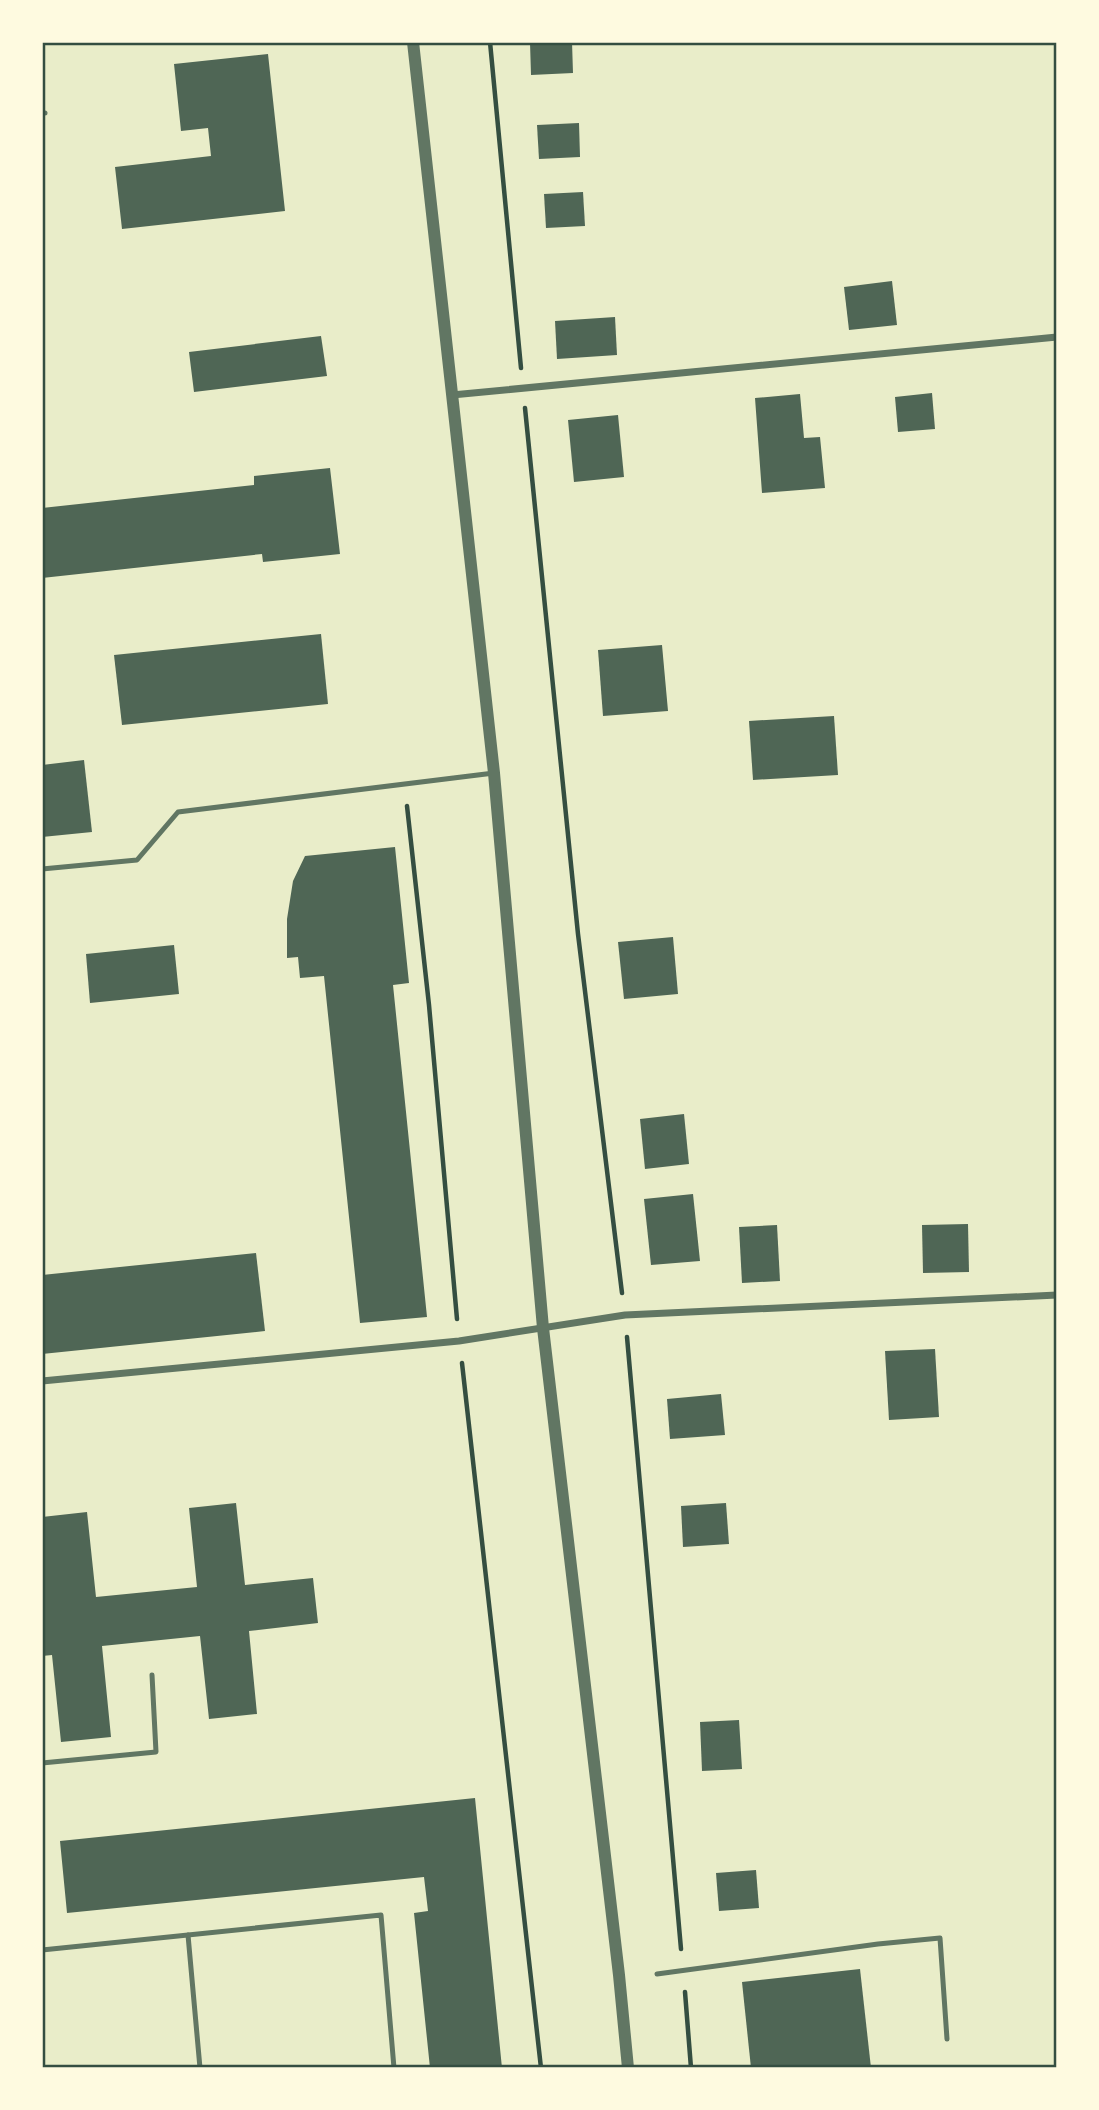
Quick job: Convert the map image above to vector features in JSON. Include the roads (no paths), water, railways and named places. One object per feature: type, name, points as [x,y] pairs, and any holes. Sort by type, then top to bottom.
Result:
[{"type":"street","points":[[414,42],[494,773],[543,1328],[628,2068]]},
{"type":"street","points":[[452,395],[1057,337]]},
{"type":"street","points":[[42,1381],[459,1341],[625,1315],[1057,1294]]},
{"type":"lane","points":[[42,869],[136,860],[178,812],[494,773]]},
{"type":"lane","points":[[42,1763],[156,1752],[152,1675]]},
{"type":"lane","points":[[42,1950],[381,1915],[394,2068]]},
{"type":"lane","points":[[188,1935],[200,2068]]},
{"type":"lane","points":[[657,1974],[940,1938],[947,2039]]}]
